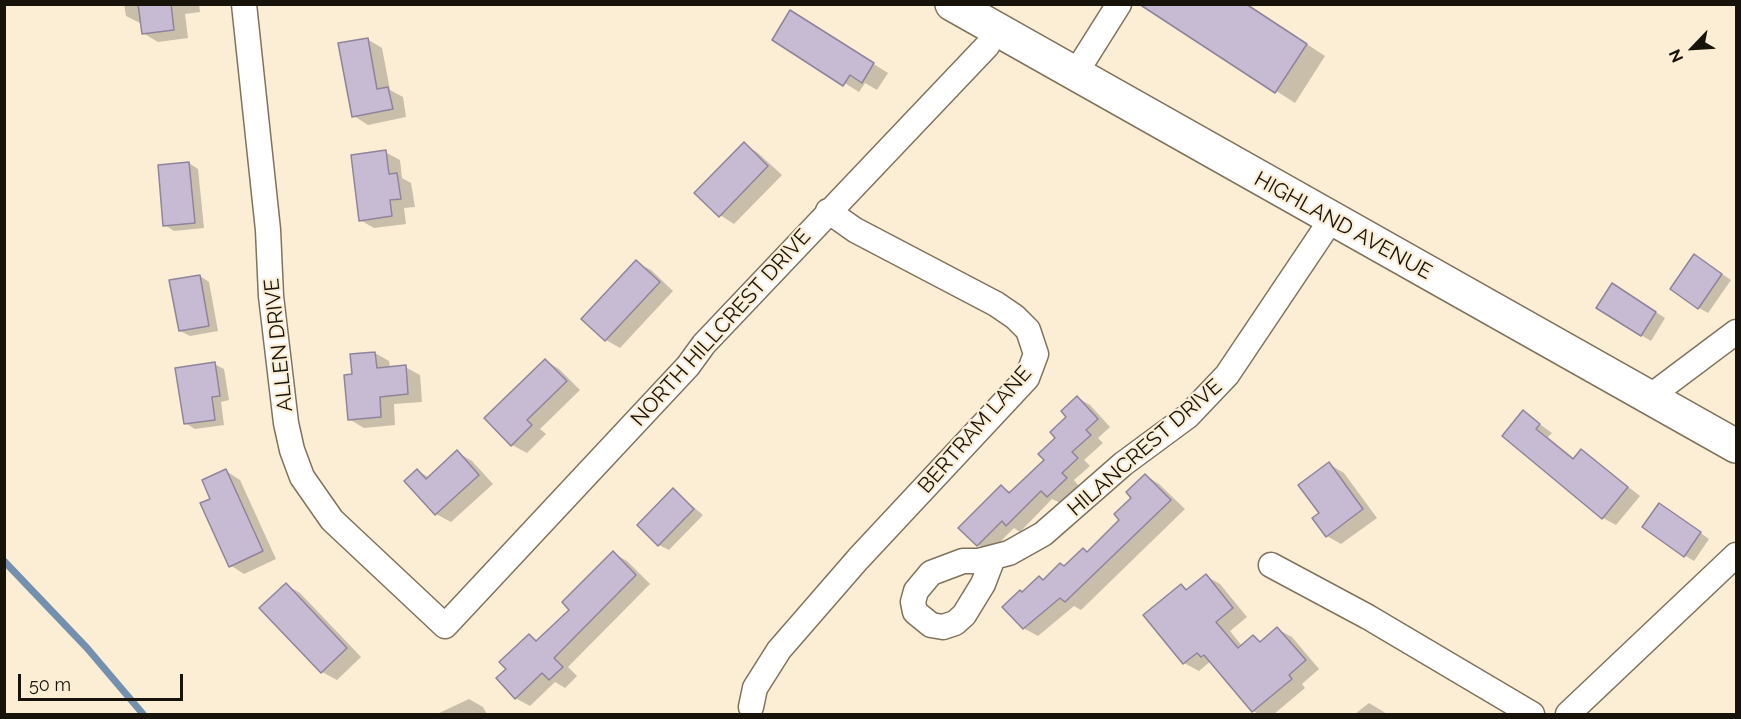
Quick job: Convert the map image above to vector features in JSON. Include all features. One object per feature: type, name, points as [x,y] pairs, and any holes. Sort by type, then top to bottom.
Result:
[{"type":"main road","name":"HIGHLAND AVENUE","points":[[951,4],[1331,220],[1737,446]]},
{"type":"street","name":"ALLEN DRIVE","points":[[244,4],[268,230],[271,296],[286,423],[292,450],[302,477],[332,520],[446,626]]},
{"type":"street","points":[[1076,74],[1119,4]]},
{"type":"street","name":"NORTH HILLCREST DRIVE","points":[[446,626],[828,211],[987,46],[997,29]]},
{"type":"street","name":"BERTRAM LANE","points":[[751,706],[755,688],[779,650],[858,559],[1027,378],[1036,354],[1034,342],[1028,330],[1015,317],[996,304],[855,230],[828,211]]},
{"type":"street","name":"HILANCREST DRIVE","points":[[993,558],[1009,553],[1044,534],[1123,464],[1188,416],[1215,390],[1331,220]]},
{"type":"street","points":[[1648,398],[1691,363],[1737,332]]},
{"type":"street","points":[[1568,714],[1737,555]]},
{"type":"street","points":[[1271,565],[1368,617],[1532,714]]},
{"type":"building","points":[[138,4],[171,4],[174,30],[142,34]]},
{"type":"building","points":[[1139,4],[1246,4],[1307,44],[1275,93]]},
{"type":"building","points":[[790,10],[874,63],[862,83],[850,75],[843,86],[772,40]]},
{"type":"building","points":[[368,38],[377,89],[388,87],[393,109],[352,117],[338,43]]},
{"type":"building","points":[[744,142],[768,166],[719,217],[694,193]]},
{"type":"building","points":[[386,150],[389,174],[397,173],[401,199],[390,200],[392,216],[359,221],[351,155]]},
{"type":"building","points":[[189,162],[195,223],[163,226],[158,165]]},
{"type":"building","points":[[1694,254],[1722,274],[1698,309],[1670,289]]},
{"type":"building","points":[[636,260],[660,282],[605,341],[581,319]]},
{"type":"building","points":[[200,275],[209,326],[179,331],[169,280]]},
{"type":"building","points":[[1612,283],[1656,312],[1641,336],[1596,308]]},
{"type":"building","points":[[375,352],[377,368],[406,365],[408,394],[380,397],[381,417],[348,420],[344,375],[352,374],[350,354]]},
{"type":"building","points":[[545,359],[567,381],[527,420],[532,425],[511,446],[484,418]]},
{"type":"building","points":[[215,362],[220,396],[212,397],[215,420],[184,424],[175,368]]},
{"type":"building","points":[[1077,396],[1098,419],[1086,430],[1091,435],[1072,452],[1078,458],[1062,473],[1067,478],[1047,497],[1041,491],[1006,526],[1002,521],[977,546],[958,528],[1001,485],[1009,493],[1044,460],[1038,454],[1055,438],[1050,432],[1066,417],[1061,411]]},
{"type":"building","points":[[1523,410],[1540,424],[1536,429],[1573,459],[1581,449],[1628,487],[1602,519],[1502,436]]},
{"type":"building","points":[[457,450],[479,475],[435,515],[404,481],[417,469],[426,479]]},
{"type":"building","points":[[1329,462],[1363,509],[1326,537],[1312,518],[1319,513],[1298,485]]},
{"type":"building","points":[[226,469],[263,551],[229,567],[200,503],[210,499],[202,480]]},
{"type":"building","points":[[1145,474],[1171,500],[1065,602],[1060,598],[1023,629],[1002,607],[1039,576],[1043,580],[1060,563],[1064,566],[1083,548],[1087,552],[1119,520],[1114,514],[1131,498],[1126,492]]},
{"type":"building","points":[[673,488],[694,509],[658,546],[637,525]]},
{"type":"building","points":[[1659,503],[1701,532],[1684,557],[1642,527]]},
{"type":"building","points":[[613,551],[636,575],[554,658],[563,667],[549,680],[542,673],[515,699],[496,678],[506,669],[499,662],[529,634],[536,641],[569,610],[562,602]]},
{"type":"building","points":[[1206,574],[1233,608],[1216,622],[1238,648],[1253,635],[1260,642],[1277,627],[1306,660],[1289,675],[1292,679],[1252,712],[1204,655],[1201,657],[1197,653],[1183,664],[1143,615],[1181,584],[1186,590]]},
{"type":"building","points":[[286,583],[347,648],[321,673],[259,608]]},
{"type":"waterway","points":[[4,561],[87,648],[143,714]]}]
